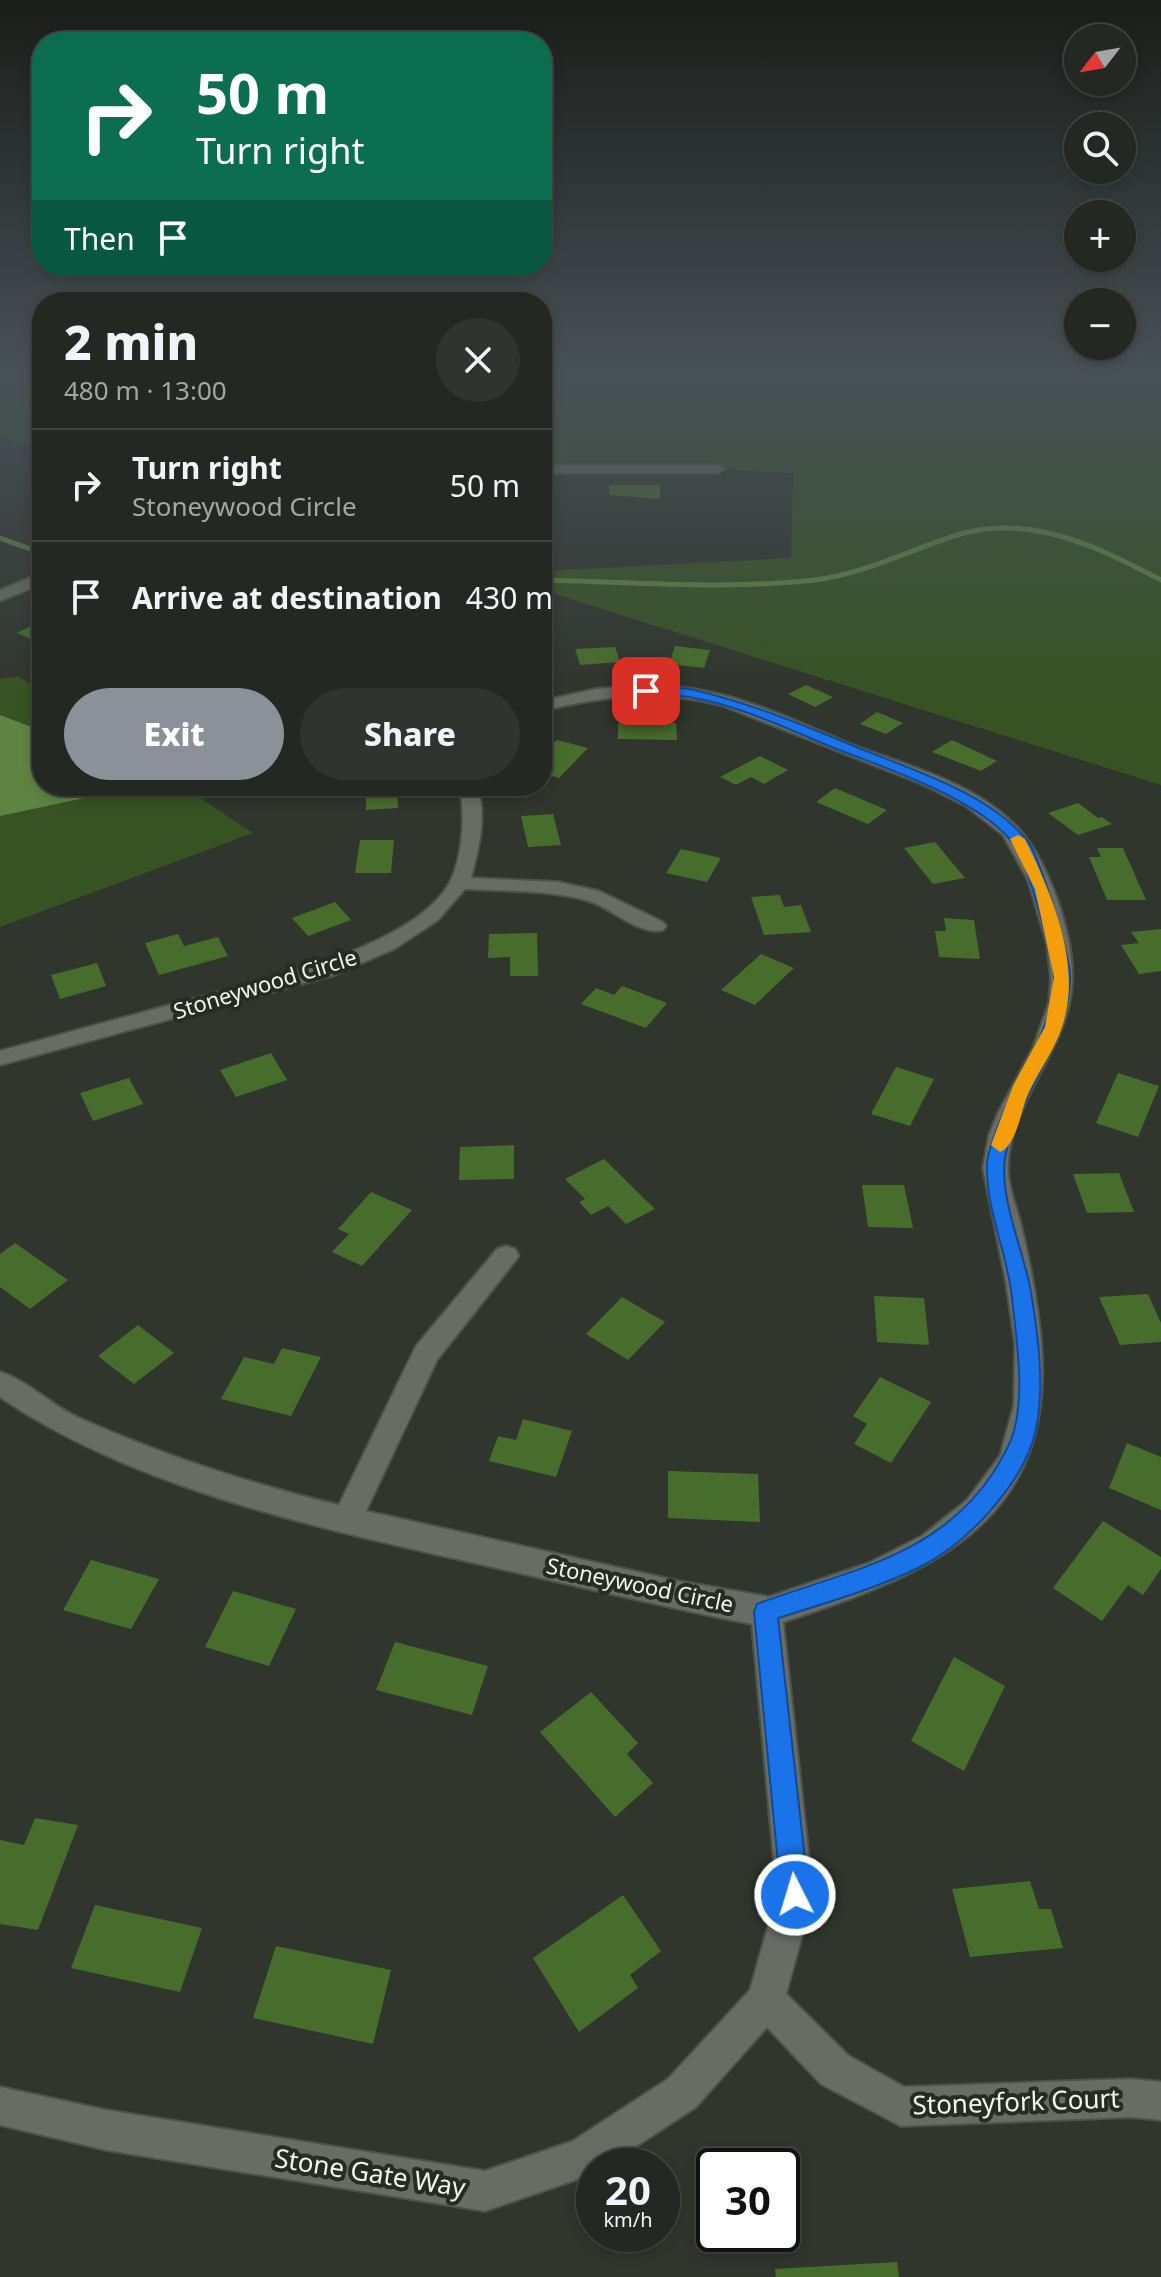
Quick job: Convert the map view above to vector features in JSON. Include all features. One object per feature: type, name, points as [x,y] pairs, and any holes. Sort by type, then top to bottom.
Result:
[{"type":"street","points":[[0,596],[32,582]]},
{"type":"street","name":"Stoneywood Circle","points":[[0,1383],[64,1424],[187,1474],[347,1519],[688,1598],[766,1612],[858,1582],[915,1558],[965,1522],[989,1497],[1012,1462],[1025,1432],[1029,1398],[1021,1293],[996,1184],[996,1158],[1013,1107],[1054,1027],[1062,977],[1042,889],[1022,844],[991,814],[931,782],[759,713],[690,693],[623,691],[552,704]]},
{"type":"street","name":"Stoneywood Circle","points":[[0,1058],[326,970],[387,944],[431,916],[460,883],[471,839],[471,796]]},
{"type":"street","points":[[460,883],[558,888],[599,897],[656,926]]},
{"type":"street","points":[[347,1519],[426,1354],[506,1256]]},
{"type":"street","name":"Stone Gate Way","points":[[0,2106],[106,2130],[485,2191],[584,2157],[682,2093],[766,2000],[795,1895],[766,1612]]},
{"type":"street","name":"Stoneyfork Court","points":[[766,2000],[835,2070],[901,2107],[1131,2098],[1161,2101]]},
{"type":"shaded area","points":[[793,479],[1161,479],[1161,785],[552,593],[552,570],[791,558]]},
{"type":"shaded area","points":[[18,676],[32,685],[32,796],[197,796],[253,833],[0,927],[0,679]]},
{"type":"shaded area","points":[[0,715],[32,727],[32,796],[96,796],[0,816]]},
{"type":"building","points":[[609,485],[660,485],[660,499],[609,495]]},
{"type":"building","points":[[32,626],[32,639],[17,633]]},
{"type":"building","points":[[675,646],[710,650],[704,668],[669,664]]},
{"type":"building","points":[[615,647],[620,662],[580,665],[575,649]]},
{"type":"building","points":[[806,685],[833,697],[815,707],[788,694]]},
{"type":"building","points":[[877,712],[903,723],[886,734],[860,724]]},
{"type":"building","points":[[618,723],[676,723],[677,740],[618,739]]},
{"type":"building","points":[[557,740],[588,748],[559,778],[552,776],[552,745]]},
{"type":"building","points":[[952,740],[997,761],[981,771],[932,752]]},
{"type":"building","points":[[760,756],[788,770],[764,784],[751,777],[736,785],[720,777]]},
{"type":"building","points":[[835,788],[887,810],[868,824],[816,802]]},
{"type":"building","points":[[366,796],[397,796],[398,808],[366,810]]},
{"type":"building","points":[[1078,803],[1112,824],[1078,835],[1048,813]]},
{"type":"building","points":[[553,814],[561,845],[528,847],[521,816]]},
{"type":"building","points":[[360,840],[394,840],[391,873],[355,873]]},
{"type":"building","points":[[935,842],[965,878],[933,884],[904,848]]},
{"type":"building","points":[[1097,848],[1123,848],[1146,900],[1107,900],[1089,857],[1101,857]]},
{"type":"building","points":[[681,849],[721,858],[707,882],[666,873]]},
{"type":"building","points":[[780,895],[784,907],[801,905],[811,932],[764,935],[751,897]]},
{"type":"building","points":[[335,902],[351,920],[308,936],[292,918]]},
{"type":"building","points":[[944,918],[974,920],[980,959],[939,957],[935,931],[946,931]]},
{"type":"building","points":[[1161,929],[1161,971],[1139,974],[1121,945],[1139,943],[1131,932]]},
{"type":"building","points":[[537,933],[538,976],[510,976],[510,957],[488,958],[489,934]]},
{"type":"building","points":[[178,934],[184,946],[218,937],[228,956],[159,975],[145,943]]},
{"type":"building","points":[[761,954],[794,968],[755,1005],[721,990]]},
{"type":"building","points":[[97,963],[106,986],[60,999],[51,975]]},
{"type":"building","points":[[622,986],[667,1003],[646,1028],[581,1004],[596,988],[614,995]]},
{"type":"building","points":[[271,1053],[287,1080],[236,1097],[220,1070]]},
{"type":"building","points":[[896,1067],[934,1079],[910,1126],[871,1114]]},
{"type":"building","points":[[1118,1073],[1159,1086],[1138,1137],[1096,1123]]},
{"type":"building","points":[[129,1078],[143,1104],[93,1121],[80,1093]]},
{"type":"building","points":[[514,1145],[514,1179],[459,1180],[460,1147]]},
{"type":"building","points":[[604,1159],[655,1209],[626,1224],[608,1206],[591,1215],[579,1202],[585,1199],[565,1179]]},
{"type":"building","points":[[1119,1173],[1134,1212],[1087,1213],[1073,1174]]},
{"type":"building","points":[[862,1185],[904,1185],[913,1228],[868,1227]]},
{"type":"building","points":[[371,1192],[412,1210],[362,1266],[332,1252],[349,1234],[338,1229]]},
{"type":"building","points":[[15,1243],[68,1280],[30,1309],[0,1287],[0,1254]]},
{"type":"building","points":[[1148,1294],[1161,1323],[1161,1342],[1120,1345],[1099,1297]]},
{"type":"building","points":[[874,1296],[924,1298],[929,1345],[877,1342]]},
{"type":"building","points":[[622,1297],[665,1322],[628,1360],[586,1334]]},
{"type":"building","points":[[138,1325],[174,1353],[134,1384],[98,1356]]},
{"type":"building","points":[[282,1348],[321,1357],[291,1416],[221,1399],[244,1357],[274,1364]]},
{"type":"building","points":[[880,1377],[931,1402],[891,1463],[854,1444],[867,1424],[853,1416]]},
{"type":"building","points":[[523,1419],[572,1431],[556,1477],[489,1461],[498,1436],[516,1440]]},
{"type":"building","points":[[1127,1443],[1161,1457],[1161,1510],[1109,1488]]},
{"type":"building","points":[[668,1471],[758,1474],[760,1522],[668,1518]]},
{"type":"building","points":[[1103,1521],[1161,1557],[1161,1569],[1143,1595],[1128,1585],[1102,1621],[1053,1588]]},
{"type":"building","points":[[91,1560],[159,1579],[131,1629],[63,1610]]},
{"type":"building","points":[[233,1591],[296,1609],[269,1666],[205,1647]]},
{"type":"building","points":[[395,1642],[488,1666],[472,1715],[376,1690]]},
{"type":"building","points":[[954,1657],[1005,1686],[964,1771],[911,1741]]},
{"type":"building","points":[[591,1692],[638,1743],[627,1754],[653,1783],[615,1817],[540,1732]]},
{"type":"building","points":[[35,1818],[78,1825],[38,1930],[0,1924],[0,1840],[24,1845]]},
{"type":"building","points":[[1030,1881],[1039,1909],[1051,1909],[1063,1948],[970,1957],[952,1889]]},
{"type":"building","points":[[623,1895],[661,1951],[630,1975],[638,1988],[579,2032],[533,1958]]},
{"type":"building","points":[[95,1905],[202,1928],[180,1992],[71,1968]]},
{"type":"building","points":[[276,1946],[391,1970],[373,2044],[253,2018]]},
{"type":"building","points":[[897,2262],[899,2277],[776,2277],[775,2269]]},
{"type":"waterway","points":[[552,580],[713,585],[815,580],[868,567],[954,536],[1008,528],[1061,536],[1112,555],[1161,580]]},
{"type":"waterway","points":[[0,538],[32,549]]},
{"type":"slow traffic","points":[[1000,1145],[1023,1084],[1054,1027],[1062,977],[1042,889],[1018,839]]},
{"type":"route","points":[[646,691],[690,693],[759,713],[931,782],[991,814],[1022,844],[1034,868],[1057,947],[1062,977],[1054,1027],[1015,1101],[996,1158],[996,1184],[1005,1212],[1021,1293],[1028,1369],[1025,1432],[1012,1462],[989,1497],[965,1522],[915,1558],[858,1582],[766,1612],[795,1895]]}]
